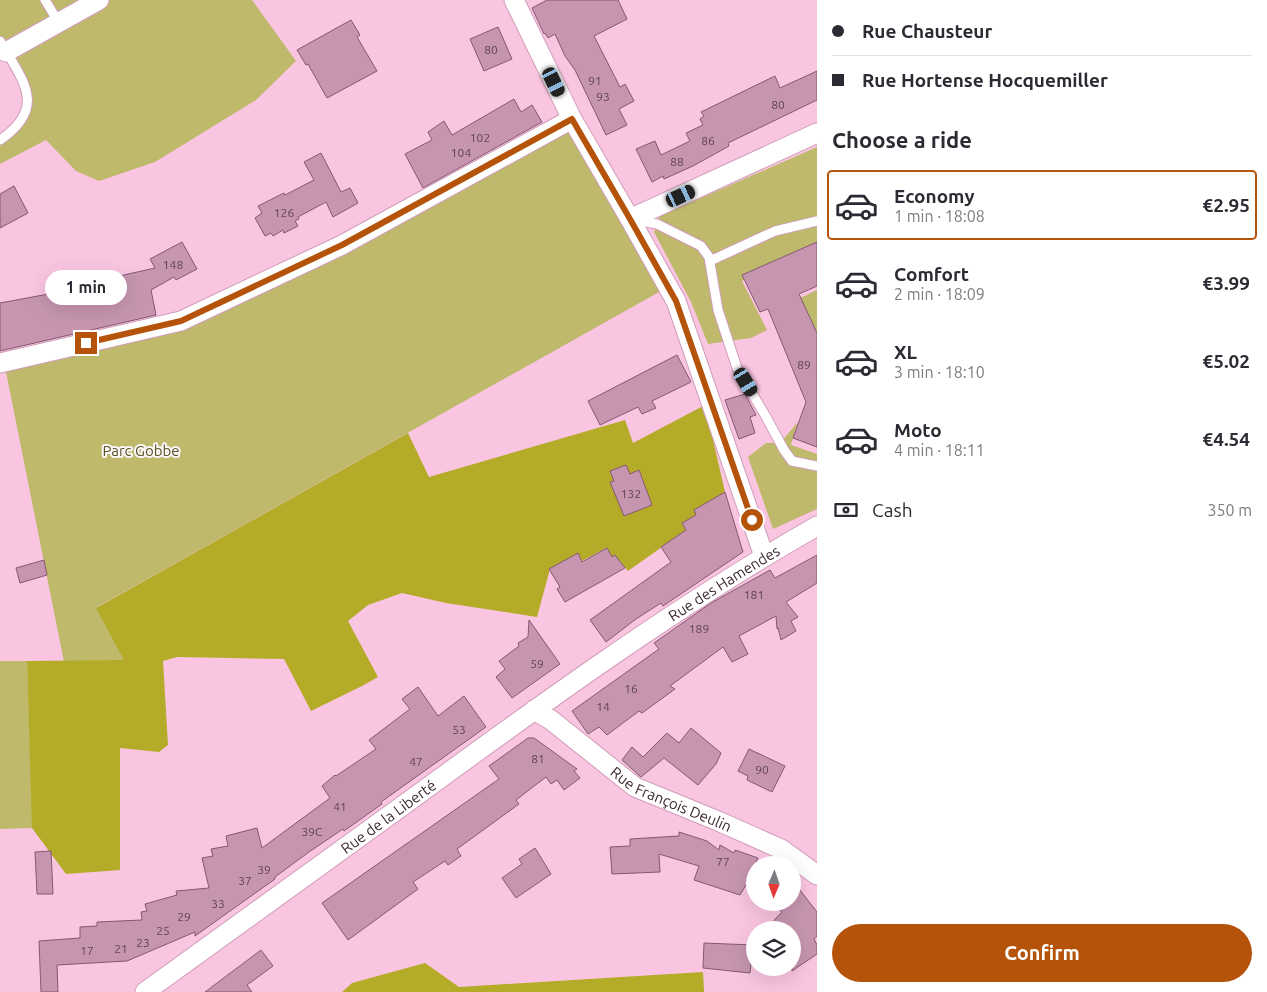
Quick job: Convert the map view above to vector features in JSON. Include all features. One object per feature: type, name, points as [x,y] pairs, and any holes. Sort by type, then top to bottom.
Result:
[{"type":"street","points":[[3,47],[59,23],[99,0]]},
{"type":"street","points":[[514,0],[572,119],[676,301],[764,556]]},
{"type":"street","points":[[0,363],[181,321],[342,245],[572,119]]},
{"type":"street","points":[[630,219],[817,133]]},
{"type":"street","name":"Rue des Hamendes","points":[[631,641],[764,556],[817,526]]},
{"type":"street","name":"Rue de la Liberté","points":[[146,992],[631,641]]},
{"type":"street","name":"Rue François Deulin","points":[[534,710],[551,720],[635,787],[780,849],[817,875]]},
{"type":"lane","points":[[45,0],[59,23]]},
{"type":"lane","points":[[0,140],[15,130],[25,116],[28,100],[24,86],[3,47]]},
{"type":"lane","points":[[630,219],[657,224],[701,246],[709,257],[718,310],[737,368],[792,461],[817,466]]},
{"type":"lane","points":[[710,261],[776,231],[817,221]]},
{"type":"green space","points":[[0,0],[252,0],[296,61],[256,100],[155,162],[99,181],[76,171],[46,140],[0,164],[0,145],[25,116],[17,72],[0,41]]},
{"type":"green space","name":"Parc Gobbe","points":[[572,119],[668,287],[97,607],[125,660],[64,662],[4,362],[181,321]]},
{"type":"green space","points":[[817,147],[817,243],[742,281],[767,330],[751,338],[708,344],[691,302],[654,232],[660,216]]},
{"type":"green space","points":[[817,290],[817,342],[798,299]]},
{"type":"green space","points":[[798,422],[791,445],[817,454],[817,509],[773,529],[748,457],[766,443],[780,443]]},
{"type":"green space","points":[[0,661],[27,661],[33,828],[0,829]]},
{"type":"shaded area","points":[[705,405],[725,492],[694,510],[696,515],[683,523],[686,530],[628,571],[615,555],[611,558],[606,548],[582,561],[578,554],[550,569],[537,617],[446,603],[402,593],[368,605],[348,621],[378,677],[311,711],[284,659],[177,657],[163,661],[168,745],[159,752],[120,748],[120,870],[66,874],[32,828],[27,661],[124,660],[96,608],[408,433],[429,477],[625,420],[633,443]]},
{"type":"shaded area","points":[[425,963],[459,987],[703,972],[704,992],[342,992],[352,983]]},
{"type":"building","points":[[547,0],[618,0],[627,19],[594,36],[620,87],[625,84],[634,101],[619,109],[627,125],[606,135],[575,70],[565,56],[555,34],[548,38],[544,34],[532,8]]},
{"type":"building","points":[[351,20],[360,35],[357,37],[377,71],[327,98],[308,64],[306,65],[297,50]]},
{"type":"building","points":[[498,27],[512,59],[484,71],[470,39]]},
{"type":"building","points":[[817,71],[817,100],[728,143],[729,146],[693,166],[664,179],[663,176],[652,182],[636,149],[655,141],[661,155],[690,141],[686,133],[703,125],[700,119],[704,116],[701,112],[775,76],[780,88]]},
{"type":"building","points":[[514,99],[521,112],[532,105],[542,122],[423,188],[405,154],[432,140],[428,132],[444,121],[452,135]]},
{"type":"building","points":[[321,153],[341,192],[350,188],[358,203],[333,217],[326,202],[298,217],[299,219],[295,221],[298,226],[284,233],[283,230],[273,236],[271,233],[265,236],[255,218],[262,213],[258,206],[314,180],[304,162]]},
{"type":"building","points":[[14,186],[28,213],[0,228],[0,194]]},
{"type":"building","points":[[182,242],[197,269],[176,280],[174,277],[151,290],[156,315],[0,351],[0,303],[54,293],[52,289],[85,284],[84,281],[106,279],[155,268],[150,259]]},
{"type":"building","points":[[817,242],[817,286],[799,294],[817,333],[817,447],[793,438],[806,402],[768,309],[760,312],[742,275]]},
{"type":"building","points":[[677,355],[691,382],[652,401],[656,408],[642,414],[638,407],[600,425],[588,401]]},
{"type":"building","points":[[745,394],[756,415],[750,417],[755,433],[739,439],[725,400]]},
{"type":"building","points":[[626,465],[630,474],[639,470],[652,505],[624,516],[610,482],[614,481],[610,471]]},
{"type":"building","points":[[725,492],[743,552],[663,606],[661,603],[636,619],[606,642],[590,620],[671,562],[661,547],[686,530],[682,523],[696,515],[694,510]]},
{"type":"building","points":[[607,548],[612,557],[615,555],[625,568],[565,602],[557,589],[560,587],[549,569],[578,553],[582,562]]},
{"type":"building","points":[[817,555],[817,583],[786,602],[798,617],[791,621],[796,631],[781,640],[777,629],[776,616],[739,636],[748,654],[732,662],[723,647],[670,686],[675,689],[642,713],[639,711],[607,735],[599,727],[588,734],[572,711],[659,649],[654,643],[711,603],[770,570],[775,578]]},
{"type":"building","points":[[44,560],[47,575],[20,583],[16,568]]},
{"type":"building","points":[[529,620],[560,664],[512,698],[496,677],[505,669],[499,661],[519,646],[518,643],[528,637]]},
{"type":"building","points":[[418,687],[438,716],[464,696],[486,727],[381,802],[382,804],[344,831],[343,829],[309,852],[275,877],[275,879],[195,936],[195,932],[127,961],[57,965],[58,992],[41,992],[39,941],[80,938],[80,927],[97,926],[97,922],[142,920],[141,912],[147,911],[145,904],[177,895],[176,891],[209,888],[202,858],[213,856],[211,849],[228,846],[226,836],[257,828],[262,848],[330,798],[322,786],[335,775],[376,749],[369,740],[410,709],[402,699]]},
{"type":"building","points":[[691,728],[721,753],[716,764],[698,785],[664,758],[641,777],[622,760],[632,747],[643,757],[667,733],[679,743]]},
{"type":"building","points":[[528,738],[534,738],[577,769],[574,771],[580,778],[564,790],[557,780],[551,784],[546,777],[516,800],[519,804],[457,849],[461,856],[448,865],[445,861],[413,882],[418,889],[348,940],[322,903],[499,779],[489,766]]},
{"type":"building","points":[[749,749],[785,766],[772,792],[747,780],[748,776],[738,771]]},
{"type":"building","points":[[679,832],[707,841],[719,850],[720,845],[734,853],[735,850],[752,856],[746,856],[746,885],[740,895],[694,880],[699,866],[659,854],[660,872],[612,874],[610,847],[630,846],[630,839],[679,836]]},
{"type":"building","points":[[535,848],[551,874],[516,898],[502,878],[522,864],[519,859]]},
{"type":"building","points":[[51,851],[53,894],[37,894],[35,852]]},
{"type":"building","points":[[801,892],[817,912],[817,936],[814,939],[817,945],[817,954],[801,965],[801,921],[774,921],[782,912],[781,911],[801,911]]},
{"type":"building","points":[[704,943],[746,945],[746,973],[703,968]]},
{"type":"building","points":[[261,950],[273,966],[247,985],[252,992],[205,992]]},
{"type":"route","points":[[86,343],[181,321],[342,245],[572,119],[676,301],[752,520]]}]
